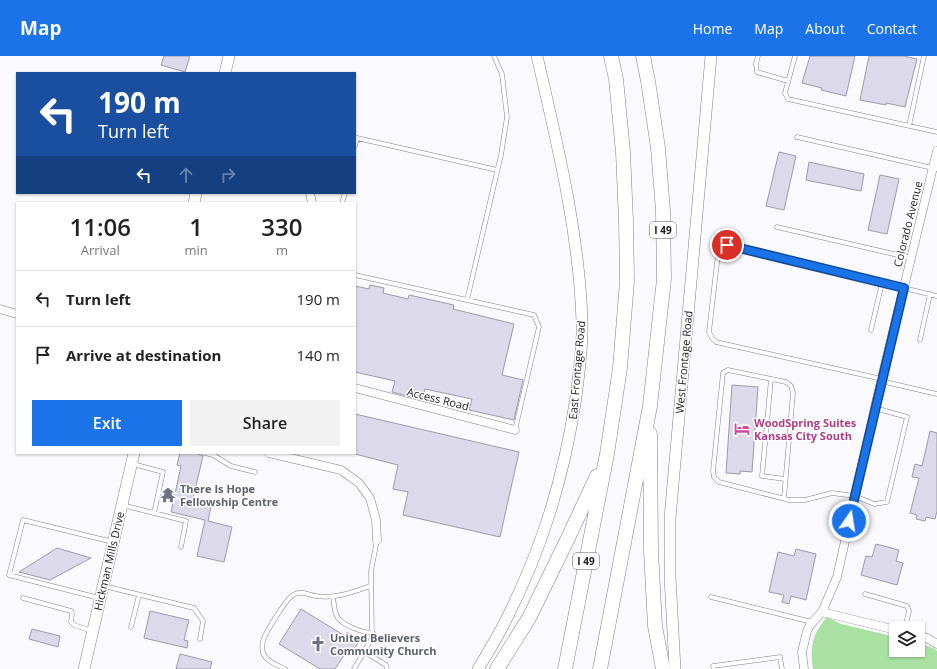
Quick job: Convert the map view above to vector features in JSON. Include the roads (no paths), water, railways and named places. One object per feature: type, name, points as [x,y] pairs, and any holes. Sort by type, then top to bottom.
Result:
[{"type":"highway","name":"I 49","points":[[565,669],[607,454],[620,368],[627,281],[623,152],[616,79],[611,56]]},
{"type":"highway","name":"I 49","points":[[600,669],[650,406],[664,279],[663,211],[658,148],[648,81],[642,56]]},
{"type":"highway","points":[[650,406],[651,559],[655,626],[663,669]]},
{"type":"highway","points":[[497,669],[529,618],[607,454]]},
{"type":"street","points":[[225,72],[229,56]]},
{"type":"street","name":"East Frontage Road","points":[[478,669],[505,624],[528,575],[546,528],[559,484],[570,436],[578,378],[582,322],[579,270],[563,171],[538,56]]},
{"type":"street","name":"West Frontage Road","points":[[675,669],[670,577],[670,518],[711,56]]},
{"type":"street","name":"Colorado Avenue","points":[[804,669],[802,652],[807,631],[822,612],[837,577],[875,408],[911,259],[935,169],[937,151]]},
{"type":"street","points":[[0,310],[16,314]]},
{"type":"street","name":"Access Road","points":[[356,388],[515,430]]},
{"type":"street","points":[[273,454],[341,470],[359,483],[370,498],[376,520],[377,540]]},
{"type":"street","name":"Hickman Mills Drive","points":[[84,667],[133,458]]},
{"type":"street","points":[[822,612],[889,628]]},
{"type":"street","points":[[925,637],[937,644]]},
{"type":"lane","points":[[467,300],[497,170],[507,118],[502,74],[494,56]]},
{"type":"lane","points":[[758,56],[756,64],[757,72],[788,81]]},
{"type":"lane","points":[[795,56],[785,93],[788,99],[937,132]]},
{"type":"lane","points":[[908,126],[924,56]]},
{"type":"lane","points":[[797,137],[935,169]]},
{"type":"lane","points":[[356,142],[357,138],[497,170]]},
{"type":"lane","points":[[777,227],[911,259]]},
{"type":"lane","points":[[937,296],[727,245],[721,246],[718,254],[709,332],[716,342],[937,394]]},
{"type":"lane","points":[[356,275],[534,315],[539,327],[515,430]]},
{"type":"lane","points":[[871,330],[882,283]]},
{"type":"lane","points":[[920,340],[930,294]]},
{"type":"lane","points":[[784,498],[793,392],[791,386],[786,382],[728,370],[723,373],[713,471],[714,477],[718,482],[790,500],[805,500],[832,493],[855,496],[874,504],[887,502],[907,417],[875,408]]},
{"type":"lane","points":[[771,379],[762,476],[785,479]]},
{"type":"lane","points":[[209,454],[231,466],[255,472]]},
{"type":"lane","points":[[133,458],[163,472],[154,513]]},
{"type":"lane","points":[[122,505],[186,521],[181,548]]},
{"type":"lane","points":[[100,599],[9,575],[23,520],[113,542]]},
{"type":"lane","points":[[354,669],[371,643],[373,633],[370,586],[371,571],[377,540]]},
{"type":"lane","points":[[103,586],[194,608],[203,622],[200,638]]},
{"type":"lane","points":[[285,669],[268,659],[262,648],[265,637],[286,600],[292,595],[299,593],[322,597],[333,597],[370,586]]},
{"type":"lane","points":[[865,594],[907,606],[909,611],[907,621]]},
{"type":"lane","points":[[131,627],[139,595]]},
{"type":"lane","points":[[333,597],[338,618],[366,633],[373,633]]},
{"type":"lane","points":[[711,597],[813,622]]},
{"type":"lane","points":[[23,598],[71,611],[71,622],[74,625],[93,631]]},
{"type":"lane","points":[[365,652],[386,665],[387,669]]},
{"type":"lane","points":[[714,669],[713,666],[780,658],[782,669]]},
{"type":"place","name":"WoodSpring Suites Kansas City South","points":[[742,429]]},
{"type":"place","name":"There Is Hope Fellowship Centre","points":[[168,495]]},
{"type":"place","name":"United Believers Community Church","points":[[318,644]]}]
